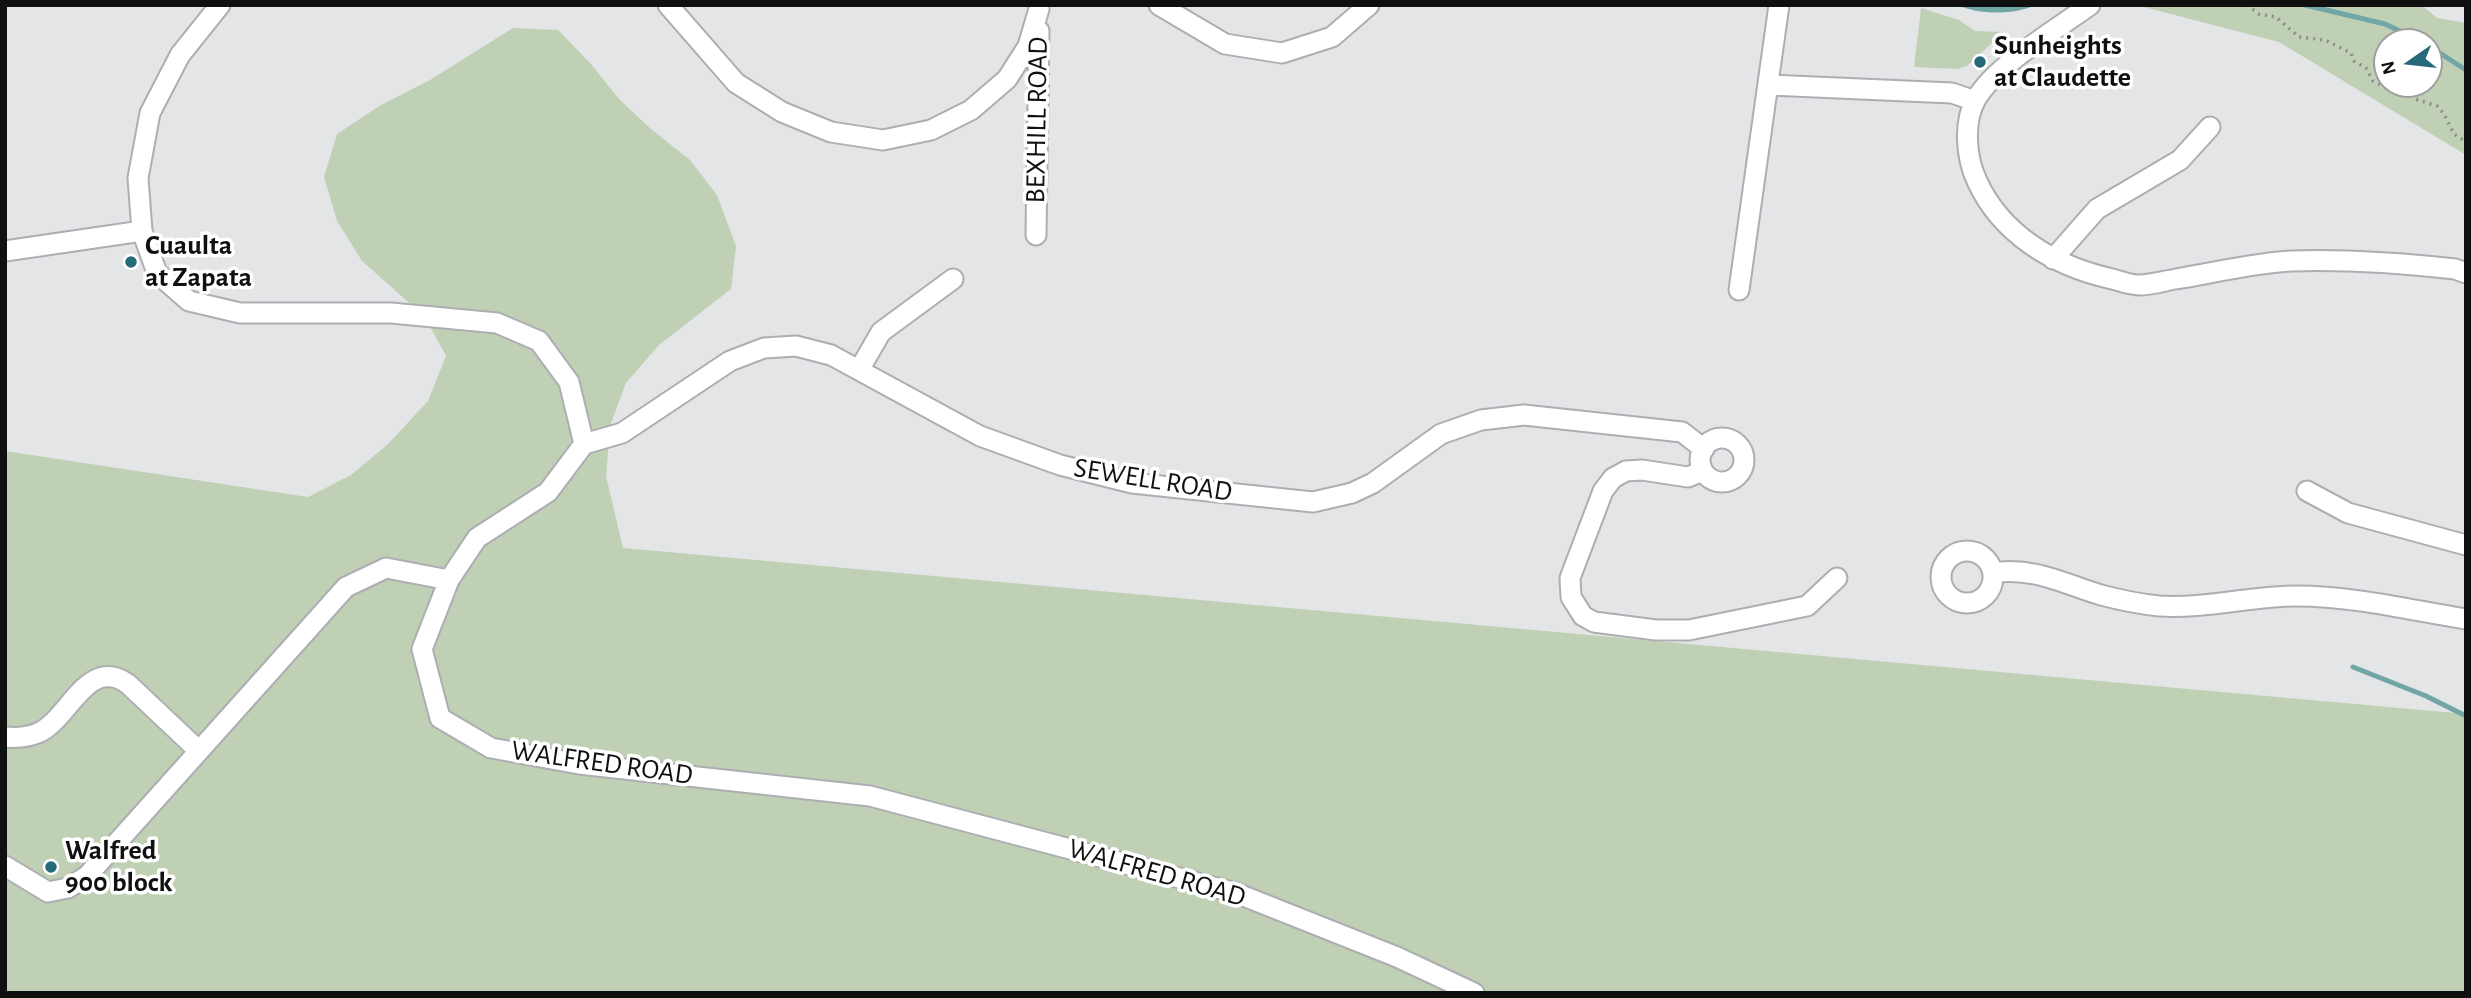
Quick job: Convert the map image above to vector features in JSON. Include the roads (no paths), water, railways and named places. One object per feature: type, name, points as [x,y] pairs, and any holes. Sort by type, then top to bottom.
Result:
[{"type":"street","points":[[220,5],[180,55],[150,113],[138,178],[142,231],[157,273],[189,301],[240,313],[391,313],[497,323],[539,341],[569,382],[584,444]]},
{"type":"street","points":[[668,5],[736,83],[782,112],[831,132],[883,140],[931,130],[971,110],[1007,79],[1028,46],[1039,7]]},
{"type":"street","points":[[1159,5],[1225,44],[1282,52],[1332,37],[1369,5]]},
{"type":"street","points":[[1739,290],[1779,5]]},
{"type":"street","points":[[2090,5],[1993,78],[1975,101],[1969,126],[1968,151],[1973,174],[1983,195],[2010,229],[2053,258],[2091,274],[2139,285],[2288,261],[2378,261],[2455,269],[2466,273]]},
{"type":"street","name":"BEXHILL ROAD","points":[[1036,235],[1039,7]]},
{"type":"street","points":[[1769,85],[1952,93],[1975,101]]},
{"type":"street","points":[[2053,258],[2097,209],[2180,160],[2210,127]]},
{"type":"street","points":[[5,251],[142,231]]},
{"type":"street","points":[[859,370],[881,332],[953,279]]},
{"type":"street","name":"SEWELL ROAD","points":[[584,444],[622,433],[730,361],[764,348],[796,346],[831,355],[980,436],[1060,465],[1132,483],[1313,502],[1352,493],[1373,483],[1441,434],[1481,420],[1503,416],[1524,415],[1682,432],[1704,449]]},
{"type":"street","points":[[1725,438],[1739,446],[1745,461],[1738,476],[1731,480],[1715,481],[1703,471],[1701,456],[1704,449],[1717,439],[1725,438]]},
{"type":"street","name":"WALFRED ROAD","points":[[584,444],[548,492],[477,538],[449,580],[422,649],[440,718],[491,748],[579,764],[870,796],[1236,893],[1397,957],[1474,993]]},
{"type":"street","points":[[1703,471],[1688,477],[1642,470],[1626,471],[1613,478],[1603,491],[1570,578],[1571,597],[1583,616],[1594,622],[1657,630],[1689,630],[1807,606],[1837,578]]},
{"type":"street","points":[[2307,491],[2348,513],[2466,545]]},
{"type":"street","points":[[5,866],[48,892],[68,888],[87,876],[346,587],[386,568],[449,580]]},
{"type":"street","points":[[1993,573],[2012,570],[2032,572],[2104,595],[2158,606],[2197,606],[2294,596],[2326,596],[2466,619]]},
{"type":"street","points":[[5,737],[38,733],[48,727],[89,684],[97,678],[108,676],[120,678],[128,684],[199,751]]},
{"type":"water","points":[[1957,5],[2036,5],[2017,11],[1996,12],[1976,11]]},
{"type":"waterway","points":[[2305,5],[2393,28]]},
{"type":"waterway","points":[[2443,55],[2466,70]]},
{"type":"waterway","points":[[2353,667],[2426,696],[2466,716]]},
{"type":"place","name":"Sunheights at Claudette","points":[[1980,62]]},
{"type":"place","name":"Cuaulta at Zapata","points":[[131,262]]},
{"type":"place","name":"Walfred 900 block","points":[[51,867]]}]
